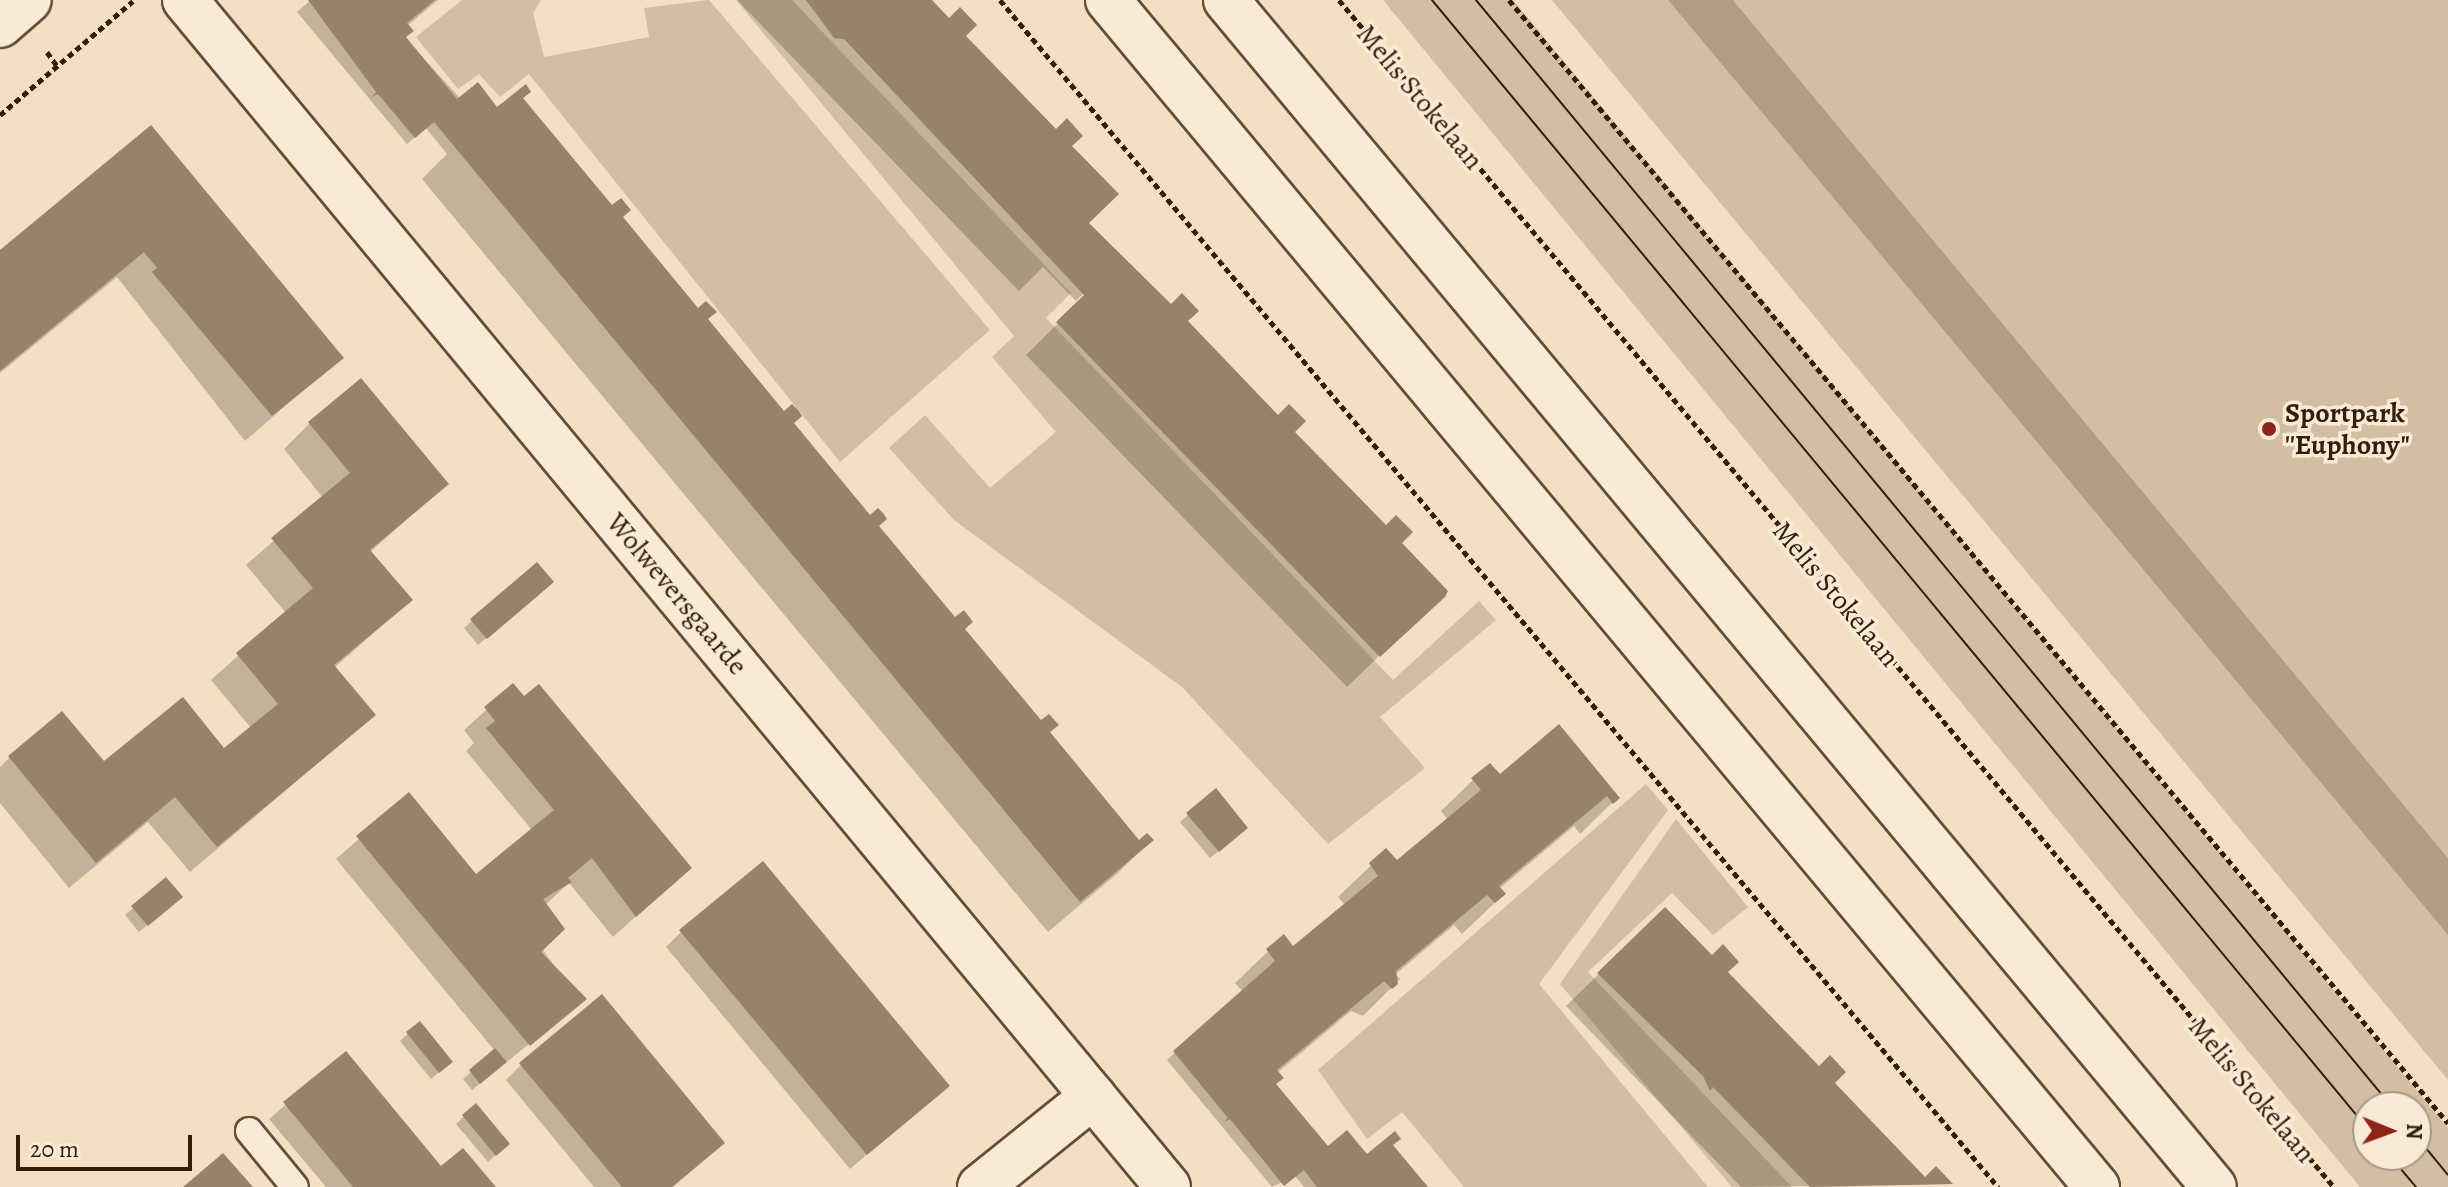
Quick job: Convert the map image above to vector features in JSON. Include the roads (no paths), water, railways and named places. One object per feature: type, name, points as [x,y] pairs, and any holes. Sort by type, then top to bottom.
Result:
[{"type":"street","name":"Wolweversgaarde","points":[[185,0],[1168,1187]]},
{"type":"street","points":[[1108,0],[2097,1187]]},
{"type":"street","points":[[1226,0],[2214,1187]]},
{"type":"street","points":[[980,1187],[1093,1096]]},
{"type":"lane","points":[[249,1131],[295,1187]]},
{"type":"tram line","points":[[1432,0],[2352,1110]]},
{"type":"tram line","points":[[1476,0],[2379,1091]]},
{"type":"tram line","points":[[2432,1156],[2448,1175]]},
{"type":"tram line","points":[[2402,1171],[2416,1187]]},
{"type":"place","name":"Sportpark ''Euphony\"","points":[[2269,429]]}]
